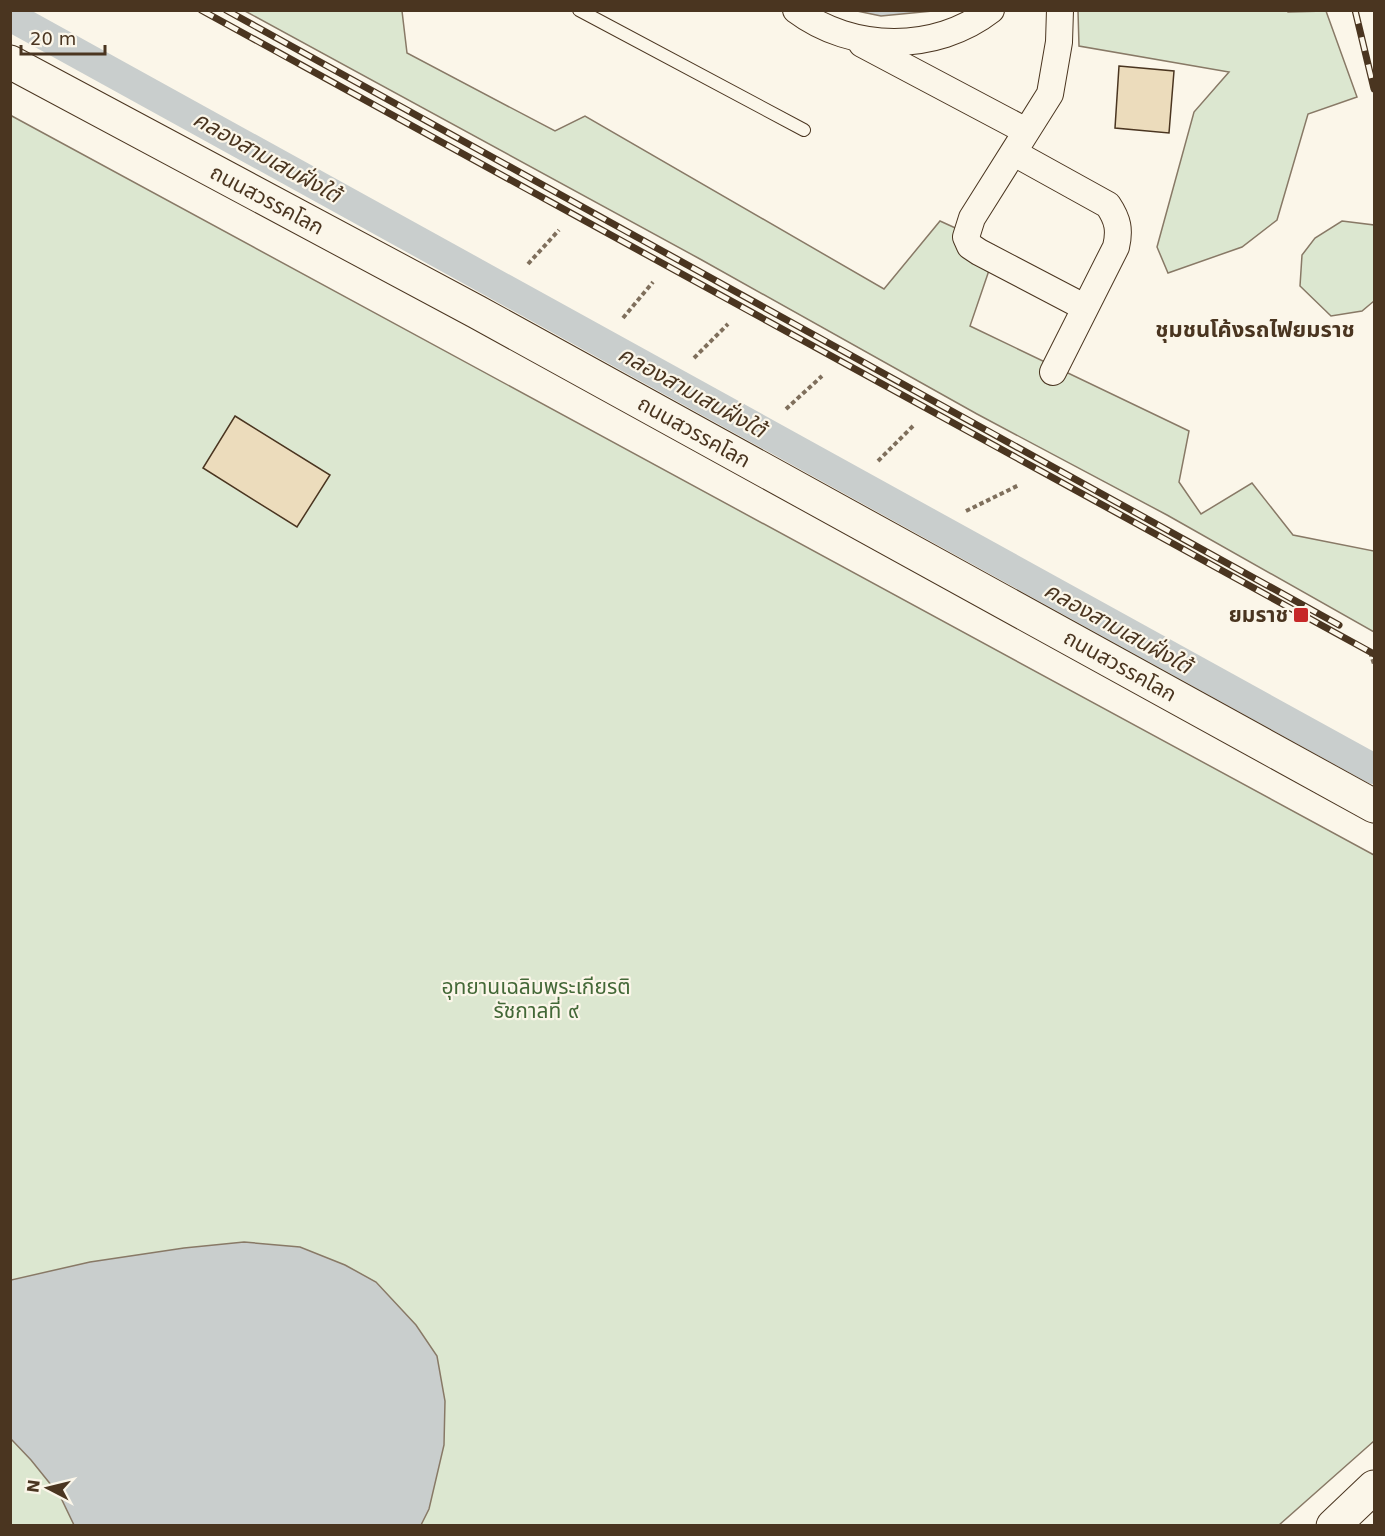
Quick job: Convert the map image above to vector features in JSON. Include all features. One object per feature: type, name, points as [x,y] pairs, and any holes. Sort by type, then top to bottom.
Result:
[{"type":"street","points":[[796,10],[822,27],[845,35],[869,41],[893,42],[941,36],[964,27],[991,10]]},
{"type":"street","points":[[1060,10],[1059,42],[1050,94],[972,218],[966,237],[970,246],[980,252],[1084,307]]},
{"type":"street","points":[[845,35],[1020,142],[1108,205],[1115,215],[1119,231],[1116,247],[1053,372]]},
{"type":"street","name":"ถนนสวรรคโลก","points":[[10,62],[477,312],[1374,806]]},
{"type":"street","points":[[1333,1526],[1374,1487]]},
{"type":"lane","points":[[579,10],[804,130]]},
{"type":"path","points":[[528,264],[559,230]]},
{"type":"path","points":[[623,318],[653,282]]},
{"type":"path","points":[[694,358],[728,324]]},
{"type":"path","points":[[786,409],[822,376]]},
{"type":"path","points":[[878,461],[913,426]]},
{"type":"path","points":[[966,511],[1019,485]]},
{"type":"path","points":[[1370,652],[1374,664]]},
{"type":"green space","points":[[1286,10],[1288,12],[1326,11],[1357,97],[1308,114],[1277,220],[1242,247],[1168,273],[1157,247],[1194,112],[1229,72],[1079,46],[1078,11]]},
{"type":"green space","points":[[245,11],[402,11],[407,53],[555,131],[585,116],[884,289],[940,221],[997,247],[970,326],[1189,431],[1179,482],[1201,514],[1252,483],[1293,535],[1374,551],[1374,632],[1167,515],[977,414],[700,259]]},
{"type":"green space","name":"อุทยานเฉลิมพระเกียรติ รัชกาลที่ ๙","points":[[10,115],[1374,855],[1374,1441],[1279,1525],[11,1525]]},
{"type":"green space","points":[[1342,221],[1374,225],[1374,301],[1362,311],[1331,316],[1300,286],[1302,255],[1315,238]]},
{"type":"shaded area","points":[[932,10],[881,16],[857,11]]},
{"type":"shaded area","points":[[244,1242],[300,1247],[345,1265],[376,1282],[416,1325],[437,1356],[445,1401],[444,1445],[429,1509],[421,1525],[74,1525],[60,1496],[11,1439],[11,1280],[90,1262]]},
{"type":"building","points":[[1119,66],[1174,71],[1169,133],[1115,128]]},
{"type":"building","points":[[235,416],[330,475],[297,527],[203,468]]},
{"type":"waterway","name":"คลองสามเสนฝั่งใต้","points":[[10,16],[1374,769]]},
{"type":"railway","points":[[201,10],[1374,654]]},
{"type":"railway","points":[[226,10],[1339,625]]},
{"type":"railway","points":[[1355,10],[1374,89]]},
{"type":"place","name":"ยมราช","points":[[1301,615]]},
{"type":"district","name":"ชุมชนโค้งรถไฟยมราช","points":[[1255,329]]}]
